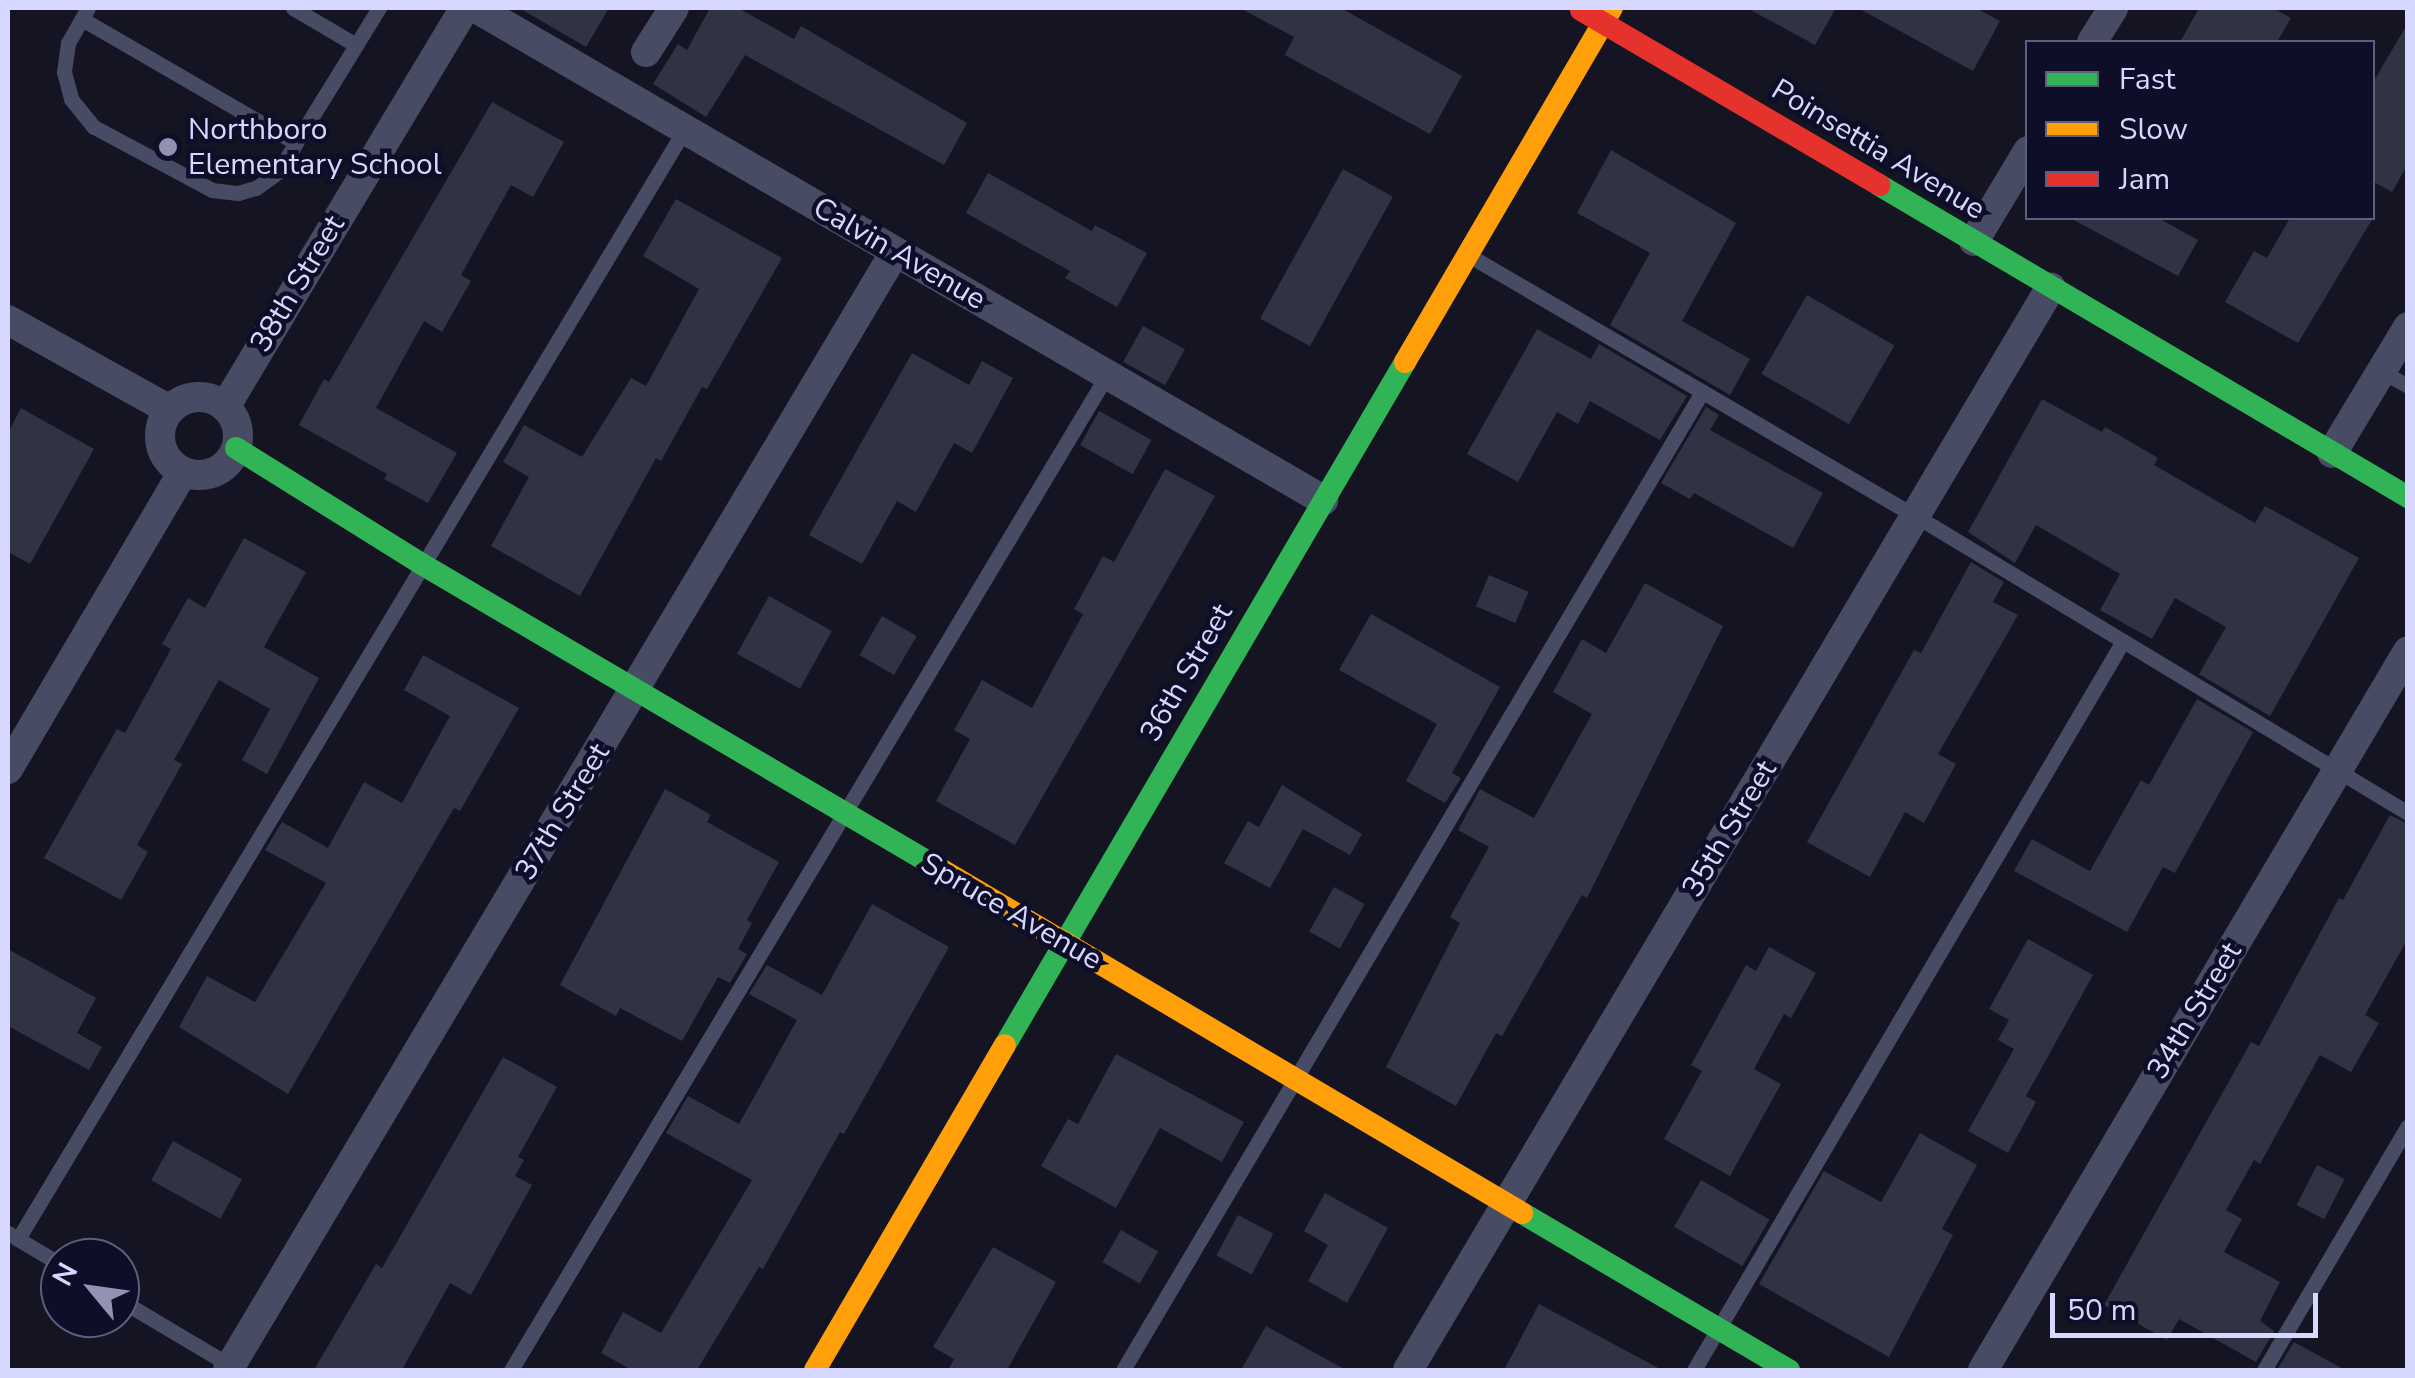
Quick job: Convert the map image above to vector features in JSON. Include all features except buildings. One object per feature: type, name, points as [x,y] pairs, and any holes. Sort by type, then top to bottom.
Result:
[{"type":"street","name":"38th Street","points":[[225,407],[465,8]]},
{"type":"street","name":"Calvin Avenue","points":[[476,8],[1322,500]]},
{"type":"street","points":[[646,52],[674,8]]},
{"type":"street","name":"Poinsettia Avenue","points":[[1577,8],[1607,15],[1974,242],[2408,497]]},
{"type":"street","points":[[2093,40],[2113,8]]},
{"type":"street","name":"36th Street","points":[[815,1370],[1607,15]]},
{"type":"street","points":[[1974,242],[2025,156]]},
{"type":"street","name":"37th Street","points":[[233,1369],[895,252]]},
{"type":"street","name":"35th Street","points":[[1408,1370],[2051,287]]},
{"type":"street","points":[[8,320],[170,410]]},
{"type":"street","points":[[2332,453],[2394,378],[2408,327]]},
{"type":"street","points":[[190,398],[214,400],[225,407],[237,426],[236,448],[221,468],[196,475],[173,466],[160,445],[163,420],[170,410],[190,398]]},
{"type":"street","name":"Spruce Avenue","points":[[236,448],[420,563],[1789,1370]]},
{"type":"street","points":[[8,768],[183,472]]},
{"type":"street","name":"34th Street","points":[[1983,1370],[2408,651]]},
{"type":"lane","points":[[292,8],[356,44]]},
{"type":"lane","points":[[296,144],[85,13],[68,43],[64,72],[71,98],[94,126],[212,190],[238,194],[256,188],[278,172],[296,144],[356,44],[379,8]]},
{"type":"lane","points":[[40,1252],[13,1236],[685,129]]},
{"type":"lane","points":[[1467,254],[1915,516],[2408,813]]},
{"type":"lane","points":[[511,1370],[1106,375]]},
{"type":"lane","points":[[1123,1370],[1702,392]]},
{"type":"lane","points":[[1694,1370],[2123,641]]},
{"type":"lane","points":[[2264,1370],[2408,1126]]},
{"type":"lane","points":[[140,1312],[233,1369]]},
{"type":"traffic: fast","points":[[1879,185],[2408,497]]},
{"type":"traffic: fast","points":[[1005,1045],[1405,362]]},
{"type":"traffic: fast","points":[[236,448],[420,563],[942,870]]},
{"type":"traffic: fast","points":[[1522,1213],[1789,1370]]},
{"type":"traffic: slow","points":[[1405,362],[1612,8]]},
{"type":"traffic: slow","points":[[942,870],[1522,1213]]},
{"type":"traffic: slow","points":[[815,1370],[1005,1045]]},
{"type":"traffic: jam","points":[[1581,10],[1879,185]]},
{"type":"place","name":"Northboro Elementary School","points":[[168,147]]}]
